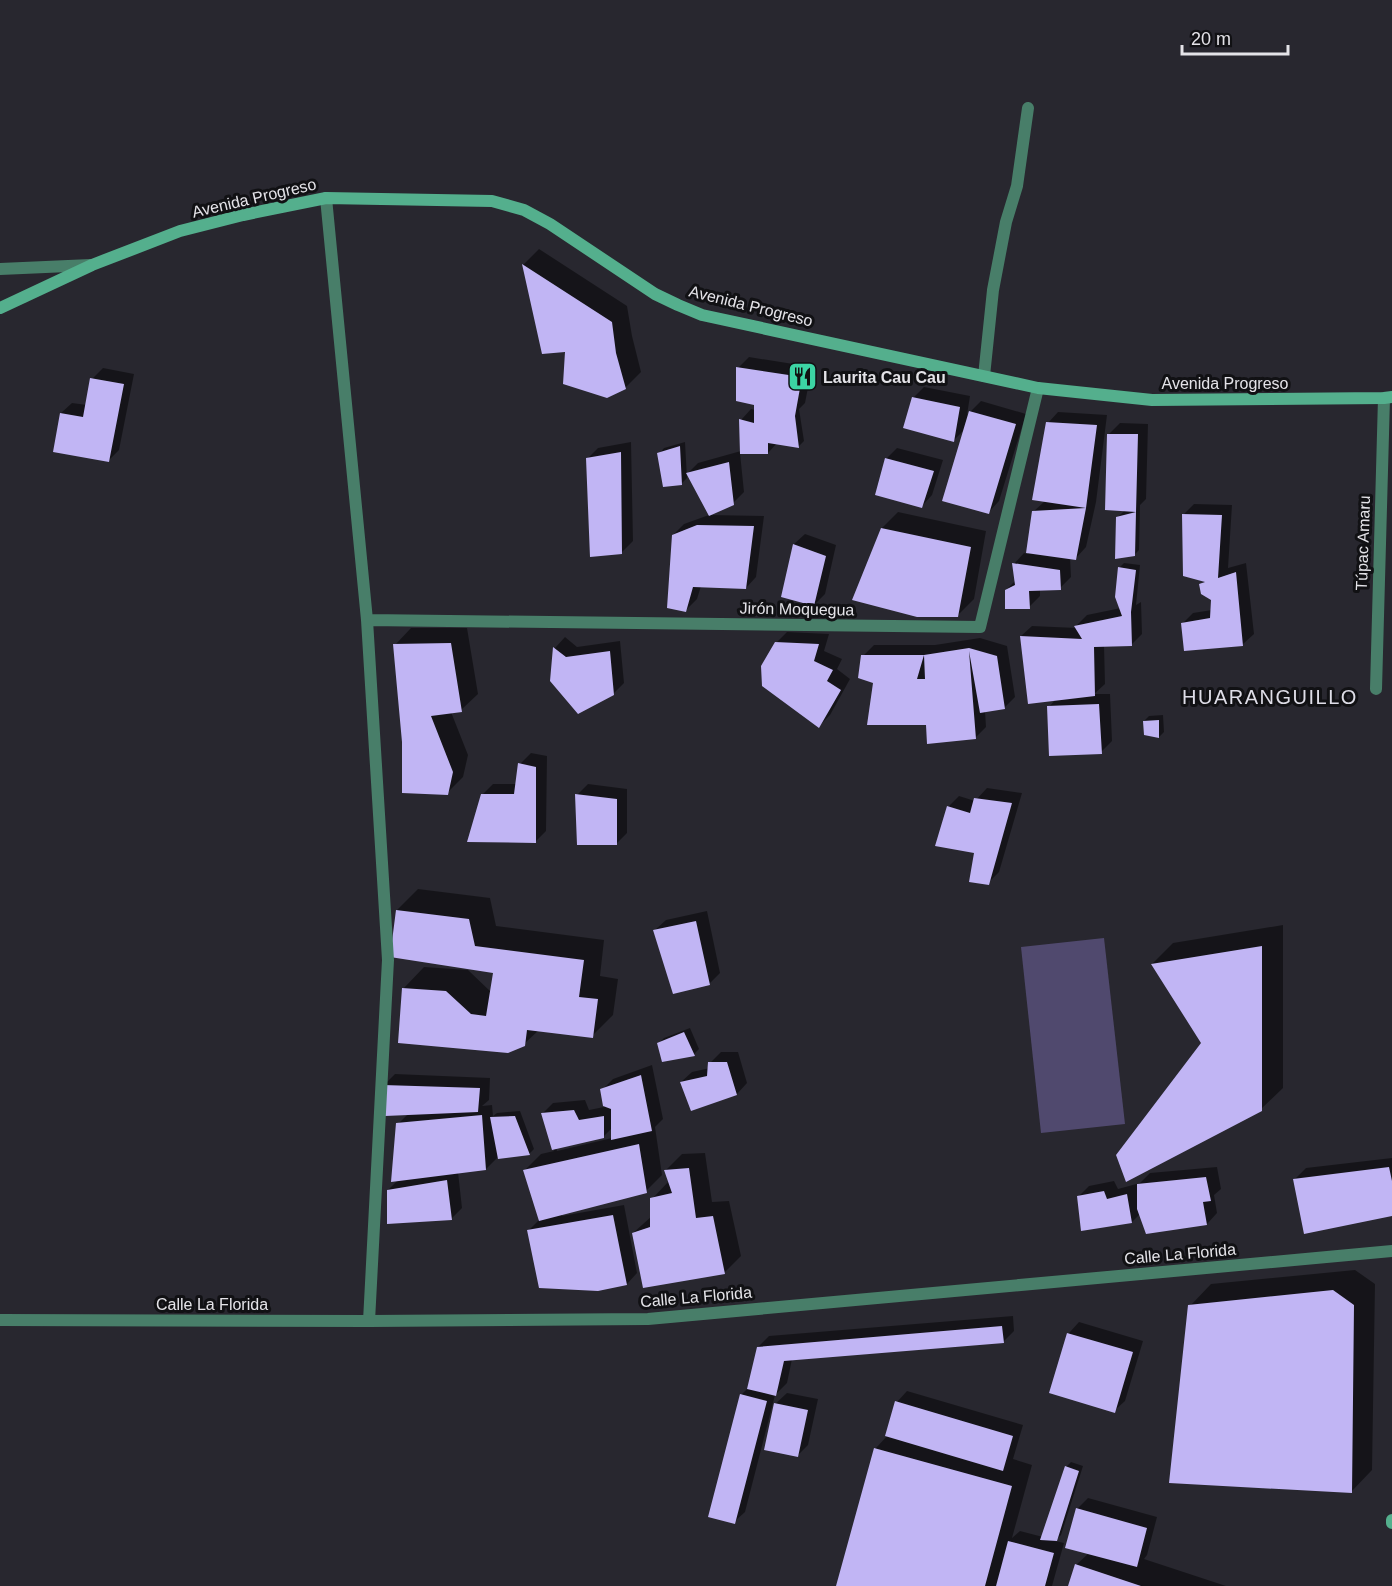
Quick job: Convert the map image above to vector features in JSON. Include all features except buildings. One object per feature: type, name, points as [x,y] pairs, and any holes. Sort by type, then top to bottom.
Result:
[{"type":"main road","name":"Avenida Progreso","points":[[0,308],[92,265],[180,231],[243,215],[326,198],[492,201],[524,210],[550,224],[655,294],[702,315],[1038,388],[1152,400],[1388,398]]},
{"type":"street","points":[[984,376],[993,290],[1006,222],[1017,186],[1028,108]]},
{"type":"street","points":[[326,198],[367,620],[388,960],[369,1321]]},
{"type":"street","points":[[0,269],[92,265]]},
{"type":"street","name":"Jirón Moquegua","points":[[367,620],[980,627],[1038,388]]},
{"type":"street","name":"Túpac Amaru","points":[[1376,689],[1388,398]]},
{"type":"street","name":"Calle La Florida","points":[[0,1320],[648,1319],[1392,1251]]},
{"type":"shaded area","points":[[1104,938],[1125,1124],[1041,1133],[1021,947]]},
{"type":"place","name":"Laurita Cau Cau","points":[[802,377]]},
{"type":"district","name":"HUARANGUILLO","points":[[1270,697]]}]
